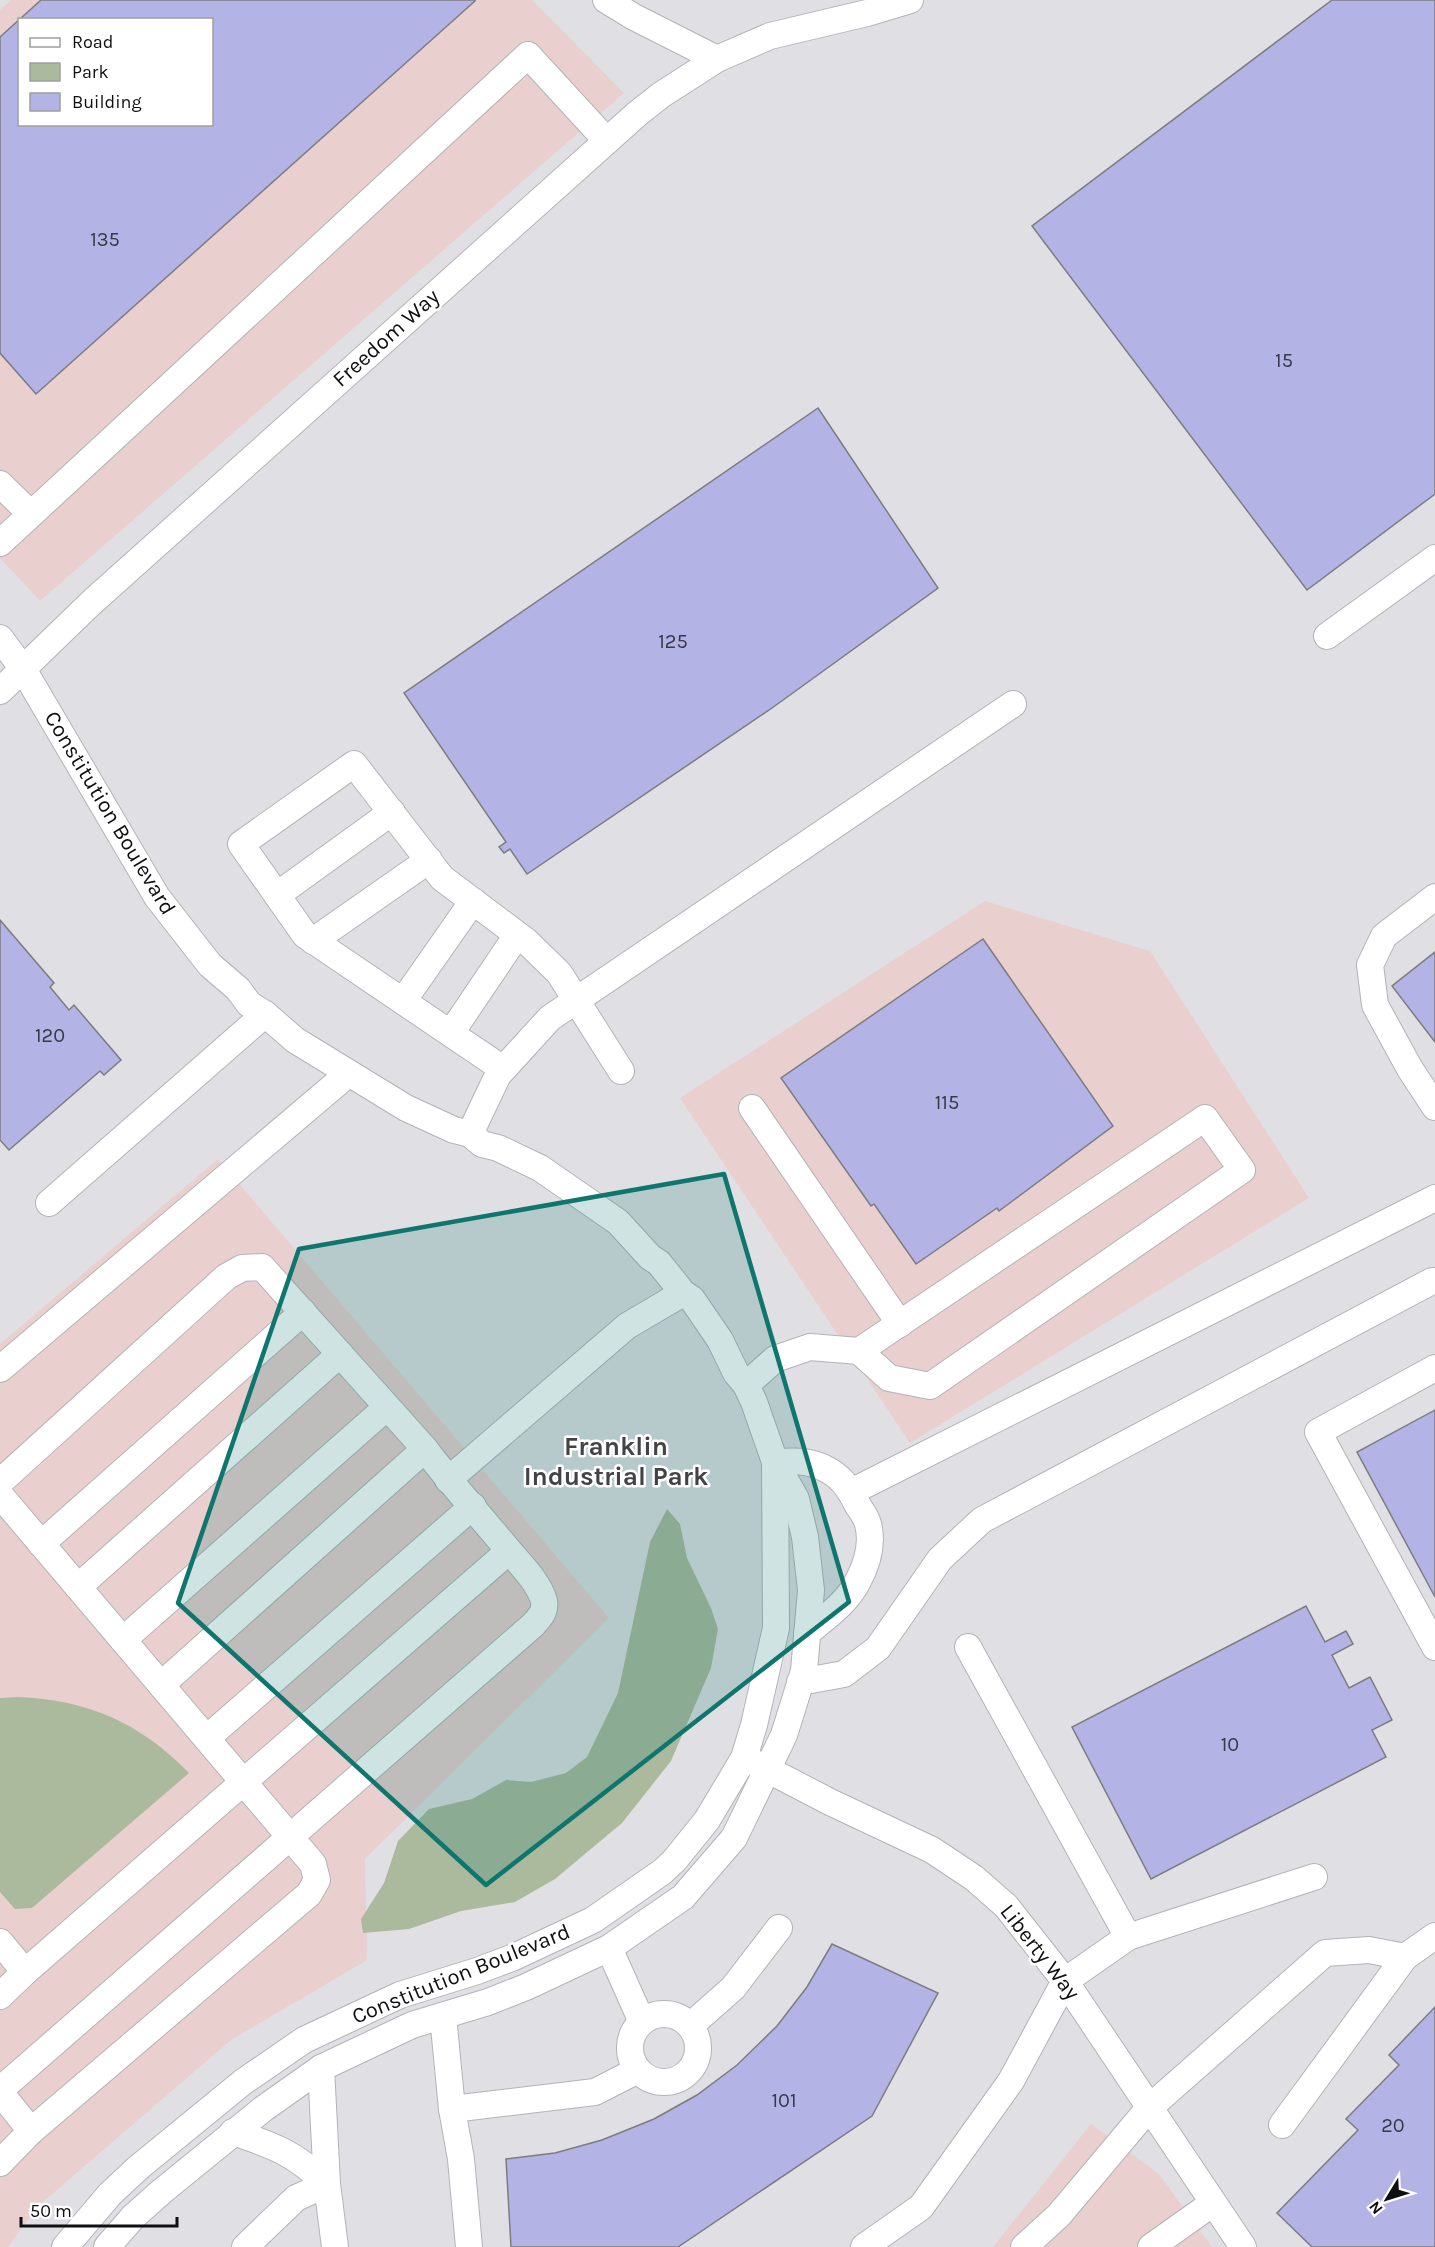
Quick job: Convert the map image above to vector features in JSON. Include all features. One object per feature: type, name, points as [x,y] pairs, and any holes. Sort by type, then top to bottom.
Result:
[{"type":"street","points":[[606,0],[634,17],[717,58]]},
{"type":"street","name":"Freedom Way","points":[[0,691],[108,588],[661,95],[717,58],[770,36],[867,14],[910,0]]},
{"type":"street","points":[[0,543],[528,55],[607,141]]},
{"type":"street","points":[[0,484],[31,514]]},
{"type":"street","points":[[1327,636],[1435,558]]},
{"type":"street","name":"Constitution Boulevard","points":[[0,638],[23,669],[157,897],[210,965],[238,989],[249,1004],[266,1014],[295,1040],[406,1108],[454,1130],[470,1134],[482,1144],[498,1148],[540,1167],[618,1222],[650,1257],[659,1263],[683,1293],[692,1299],[746,1386],[775,1462],[796,1499],[805,1537],[811,1590],[804,1671],[784,1735],[734,1838],[683,1897],[609,1948],[526,1987],[412,2025],[321,2068],[233,2132],[161,2192],[133,2217],[107,2247]]},
{"type":"street","points":[[470,1134],[498,1075],[550,1018],[1013,704]]},
{"type":"street","points":[[503,1069],[305,935],[241,844],[354,764],[442,878],[517,935],[559,973],[621,1071]]},
{"type":"street","points":[[277,895],[392,812]]},
{"type":"street","points":[[313,941],[429,860]]},
{"type":"street","points":[[1435,897],[1384,936],[1370,965],[1375,1005],[1410,1069],[1435,1107]]},
{"type":"street","points":[[403,1001],[473,902]]},
{"type":"street","points":[[451,1033],[517,935]]},
{"type":"street","points":[[49,1203],[266,1014]]},
{"type":"street","points":[[0,1369],[348,1074]]},
{"type":"street","points":[[752,1108],[900,1324]]},
{"type":"street","points":[[746,1386],[775,1359],[810,1347],[859,1351],[889,1378],[930,1386],[1242,1170],[1205,1118],[859,1351]]},
{"type":"street","points":[[851,1492],[1435,1198]]},
{"type":"street","points":[[0,1482],[226,1277],[242,1268],[262,1267],[473,1506],[533,1580],[544,1602],[544,1612],[533,1625],[0,2091],[31,2131]]},
{"type":"street","points":[[800,1682],[844,1674],[878,1648],[940,1559],[982,1520],[1435,1281]]},
{"type":"street","points":[[448,1480],[627,1326],[683,1293]]},
{"type":"street","points":[[41,1544],[303,1312]]},
{"type":"street","points":[[78,1587],[340,1354]]},
{"type":"street","points":[[1435,1368],[1318,1432],[1435,1647]]},
{"type":"street","points":[[123,1640],[387,1407]]},
{"type":"street","points":[[161,1685],[425,1449]]},
{"type":"street","points":[[775,1462],[801,1461],[823,1467],[840,1477],[868,1524],[870,1546],[865,1566],[851,1593],[807,1633]]},
{"type":"street","name":"Constitution Boulevard","points":[[65,2247],[110,2194],[139,2167],[243,2082],[304,2040],[400,1995],[477,1971],[593,1920],[662,1872],[707,1820],[744,1758],[754,1725],[776,1628],[775,1462]]},
{"type":"street","points":[[0,1495],[314,1864],[317,1880],[309,1894],[31,2131],[0,2163]]},
{"type":"street","points":[[207,1738],[473,1506]]},
{"type":"street","points":[[0,1996],[509,1551]]},
{"type":"street","points":[[968,1647],[1128,1936]]},
{"type":"street","name":"Liberty Way","points":[[744,1758],[769,1768],[830,1802],[932,1851],[975,1878],[1006,1906],[1065,1981],[1243,2247]]},
{"type":"street","points":[[864,2247],[921,2207],[1011,2081],[1065,1981],[1128,1936],[1314,1877]]},
{"type":"street","points":[[690,2026],[733,1988],[779,1928]]},
{"type":"street","points":[[1282,2125],[1405,1957],[1435,1936]]},
{"type":"street","points":[[0,1941],[25,1972]]},
{"type":"street","points":[[609,1948],[642,2022]]},
{"type":"street","points":[[1024,2247],[1059,2215],[1149,2108],[1325,1953],[1369,1950],[1405,1957]]},
{"type":"street","points":[[672,2014],[690,2026],[698,2045],[698,2056],[686,2074],[677,2080],[667,2082],[646,2077],[638,2070],[632,2061],[630,2050],[631,2040],[642,2022],[651,2016],[672,2014]]},
{"type":"street","points":[[443,2016],[452,2109],[461,2159],[469,2247]]},
{"type":"street","points":[[321,2068],[327,2184],[335,2247]]},
{"type":"street","points":[[452,2109],[595,2092],[638,2070]]},
{"type":"street","points":[[233,2132],[285,2151],[306,2164],[327,2184]]},
{"type":"street","points":[[245,2247],[297,2198],[327,2184]]},
{"type":"street","points":[[1151,2247],[1213,2203]]},
{"type":"highlighted area","points":[[724,1174],[849,1602],[486,1885],[178,1603],[299,1249]]},
{"type":"shaded area","points":[[11,0],[532,0],[624,93],[40,601],[0,558],[0,10]]},
{"type":"shaded area","points":[[985,901],[1150,951],[1309,1198],[910,1443],[680,1098]]},
{"type":"shaded area","points":[[218,1159],[609,1618],[365,1859],[367,1960],[231,2040],[37,2207],[8,2247],[0,2247],[0,1344]]},
{"type":"shaded area","points":[[1091,2124],[1159,2174],[1212,2247],[993,2247]]},
{"type":"green space","points":[[667,1509],[680,1524],[687,1558],[711,1608],[718,1629],[711,1668],[671,1761],[622,1823],[555,1879],[515,1902],[461,1911],[409,1929],[363,1933],[361,1919],[384,1883],[398,1841],[429,1809],[472,1799],[506,1780],[531,1782],[566,1773],[587,1757],[618,1693],[650,1542]]},
{"type":"green space","points":[[18,1697],[67,1703],[111,1717],[151,1740],[189,1773],[32,1908],[15,1909],[0,1892],[0,1698]]},
{"type":"building","points":[[41,0],[475,0],[36,394],[0,353],[0,37],[18,21],[18,126],[213,126],[213,18],[21,18]]},
{"type":"building","points":[[1332,0],[1435,0],[1435,494],[1307,590],[1032,226]]},
{"type":"building","points":[[818,408],[938,588],[772,708],[527,874],[510,849],[504,853],[499,847],[506,842],[404,693]]},
{"type":"building","points":[[0,920],[54,983],[50,987],[69,1010],[74,1005],[121,1060],[104,1075],[100,1071],[9,1150],[0,1140]]},
{"type":"building","points":[[983,939],[1113,1126],[999,1211],[997,1208],[916,1264],[874,1204],[871,1206],[781,1078]]},
{"type":"building","points":[[1435,952],[1435,1042],[1392,986]]},
{"type":"building","points":[[1435,1410],[1435,1597],[1357,1452]]},
{"type":"building","points":[[1306,1606],[1325,1642],[1346,1631],[1353,1644],[1332,1655],[1349,1688],[1370,1677],[1392,1720],[1372,1730],[1386,1757],[1151,1879],[1072,1727]]},
{"type":"building","points":[[832,1944],[938,1993],[872,2116],[678,2247],[511,2247],[506,2159],[555,2153],[602,2140],[654,2119],[697,2095],[737,2065],[777,2026],[807,1987]]},
{"type":"building","points":[[1435,2007],[1435,2247],[1312,2247],[1277,2213],[1358,2130],[1346,2119],[1399,2065],[1389,2055]]},
{"type":"district","name":"Franklin Industrial Park","points":[[616,1461]]}]
